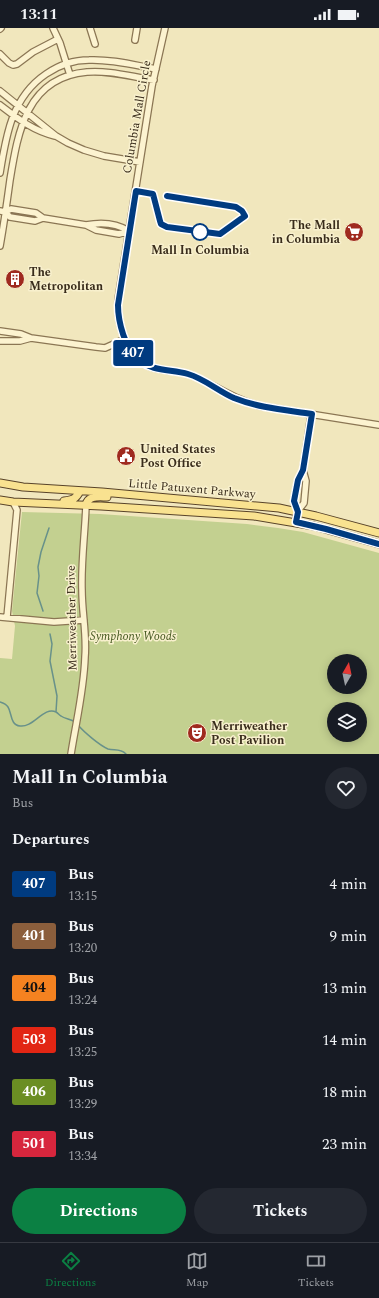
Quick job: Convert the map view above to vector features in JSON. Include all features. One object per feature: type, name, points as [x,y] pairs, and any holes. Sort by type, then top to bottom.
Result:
[{"type":"main road","name":"Little Patuxent Parkway","points":[[0,483],[23,487],[256,506],[298,512],[379,533]]},
{"type":"main road","points":[[44,504],[71,501],[77,497],[80,491]]},
{"type":"main road","points":[[86,505],[90,498],[127,495]]},
{"type":"main road","name":"Little Patuxent Parkway","points":[[0,500],[44,504],[125,507],[254,516],[296,522],[379,544]]},
{"type":"main road","points":[[125,507],[174,507],[188,501]]},
{"type":"main road","points":[[188,512],[189,507],[198,502]]},
{"type":"street","points":[[52,28],[58,39],[70,75]]},
{"type":"street","points":[[90,28],[95,44]]},
{"type":"street","points":[[135,40],[137,28]]},
{"type":"street","name":"Columbia Mall Circle","points":[[165,28],[154,80],[118,300],[119,322],[125,339],[133,354],[144,364],[161,369],[187,373],[233,397],[246,402],[260,406],[379,425]]},
{"type":"street","points":[[0,54],[9,63],[14,65],[33,52],[58,39]]},
{"type":"street","points":[[0,173],[5,141],[13,115],[30,87],[38,79],[56,68],[77,61],[100,60],[156,69]]},
{"type":"street","points":[[0,246],[3,212],[14,157],[22,122],[33,101],[54,82],[70,75],[88,71],[154,80]]},
{"type":"street","points":[[0,91],[56,136],[84,150],[104,156],[140,162]]},
{"type":"street","points":[[0,105],[22,122],[44,134],[56,136]]},
{"type":"street","points":[[3,212],[11,209],[36,213],[43,218],[86,225],[98,222],[121,226],[129,231]]},
{"type":"street","points":[[0,331],[21,334],[31,338],[105,348],[125,339]]},
{"type":"street","points":[[0,341],[20,341],[31,338]]},
{"type":"street","points":[[298,512],[294,501],[298,480],[303,470],[312,414]]},
{"type":"street","points":[[296,522],[298,512],[304,502],[306,481],[303,470]]},
{"type":"street","points":[[7,617],[17,510],[13,502]]},
{"type":"street","name":"Merriweather Drive","points":[[72,752],[85,660],[82,563],[86,505]]},
{"type":"street","points":[[0,617],[54,622],[84,620]]},
{"type":"green space","name":"Symphony Woods","points":[[22,512],[100,514],[247,524],[303,532],[379,553],[379,754],[0,754],[0,658],[12,659],[15,626],[12,611]]},
{"type":"waterway","points":[[43,611],[37,593],[39,576],[38,567],[49,528]]},
{"type":"waterway","points":[[50,634],[52,644],[50,661],[57,696],[56,712]]},
{"type":"waterway","points":[[0,702],[8,707],[14,723],[20,726],[25,726],[43,714],[52,711],[75,722]]},
{"type":"waterway","points":[[78,725],[104,747],[110,750],[122,751],[126,754]]},
{"type":"bus line","name":"407","points":[[167,196],[236,207],[242,211],[245,216],[220,234],[167,227],[161,224],[153,194],[136,191],[118,300],[119,322],[133,354],[144,364],[155,368],[187,373],[233,397],[246,402],[260,406],[312,414],[303,470],[298,480],[294,501],[298,512],[296,522],[379,544]]},
{"type":"place","name":"Mall In Columbia","points":[[200,232]]},
{"type":"place","name":"The Mall in Columbia","points":[[354,232]]},
{"type":"place","name":"The Metropolitan","points":[[15,279]]},
{"type":"place","name":"United States Post Office","points":[[126,456]]},
{"type":"place","name":"Merriweather Post Pavilion","points":[[197,733]]}]
